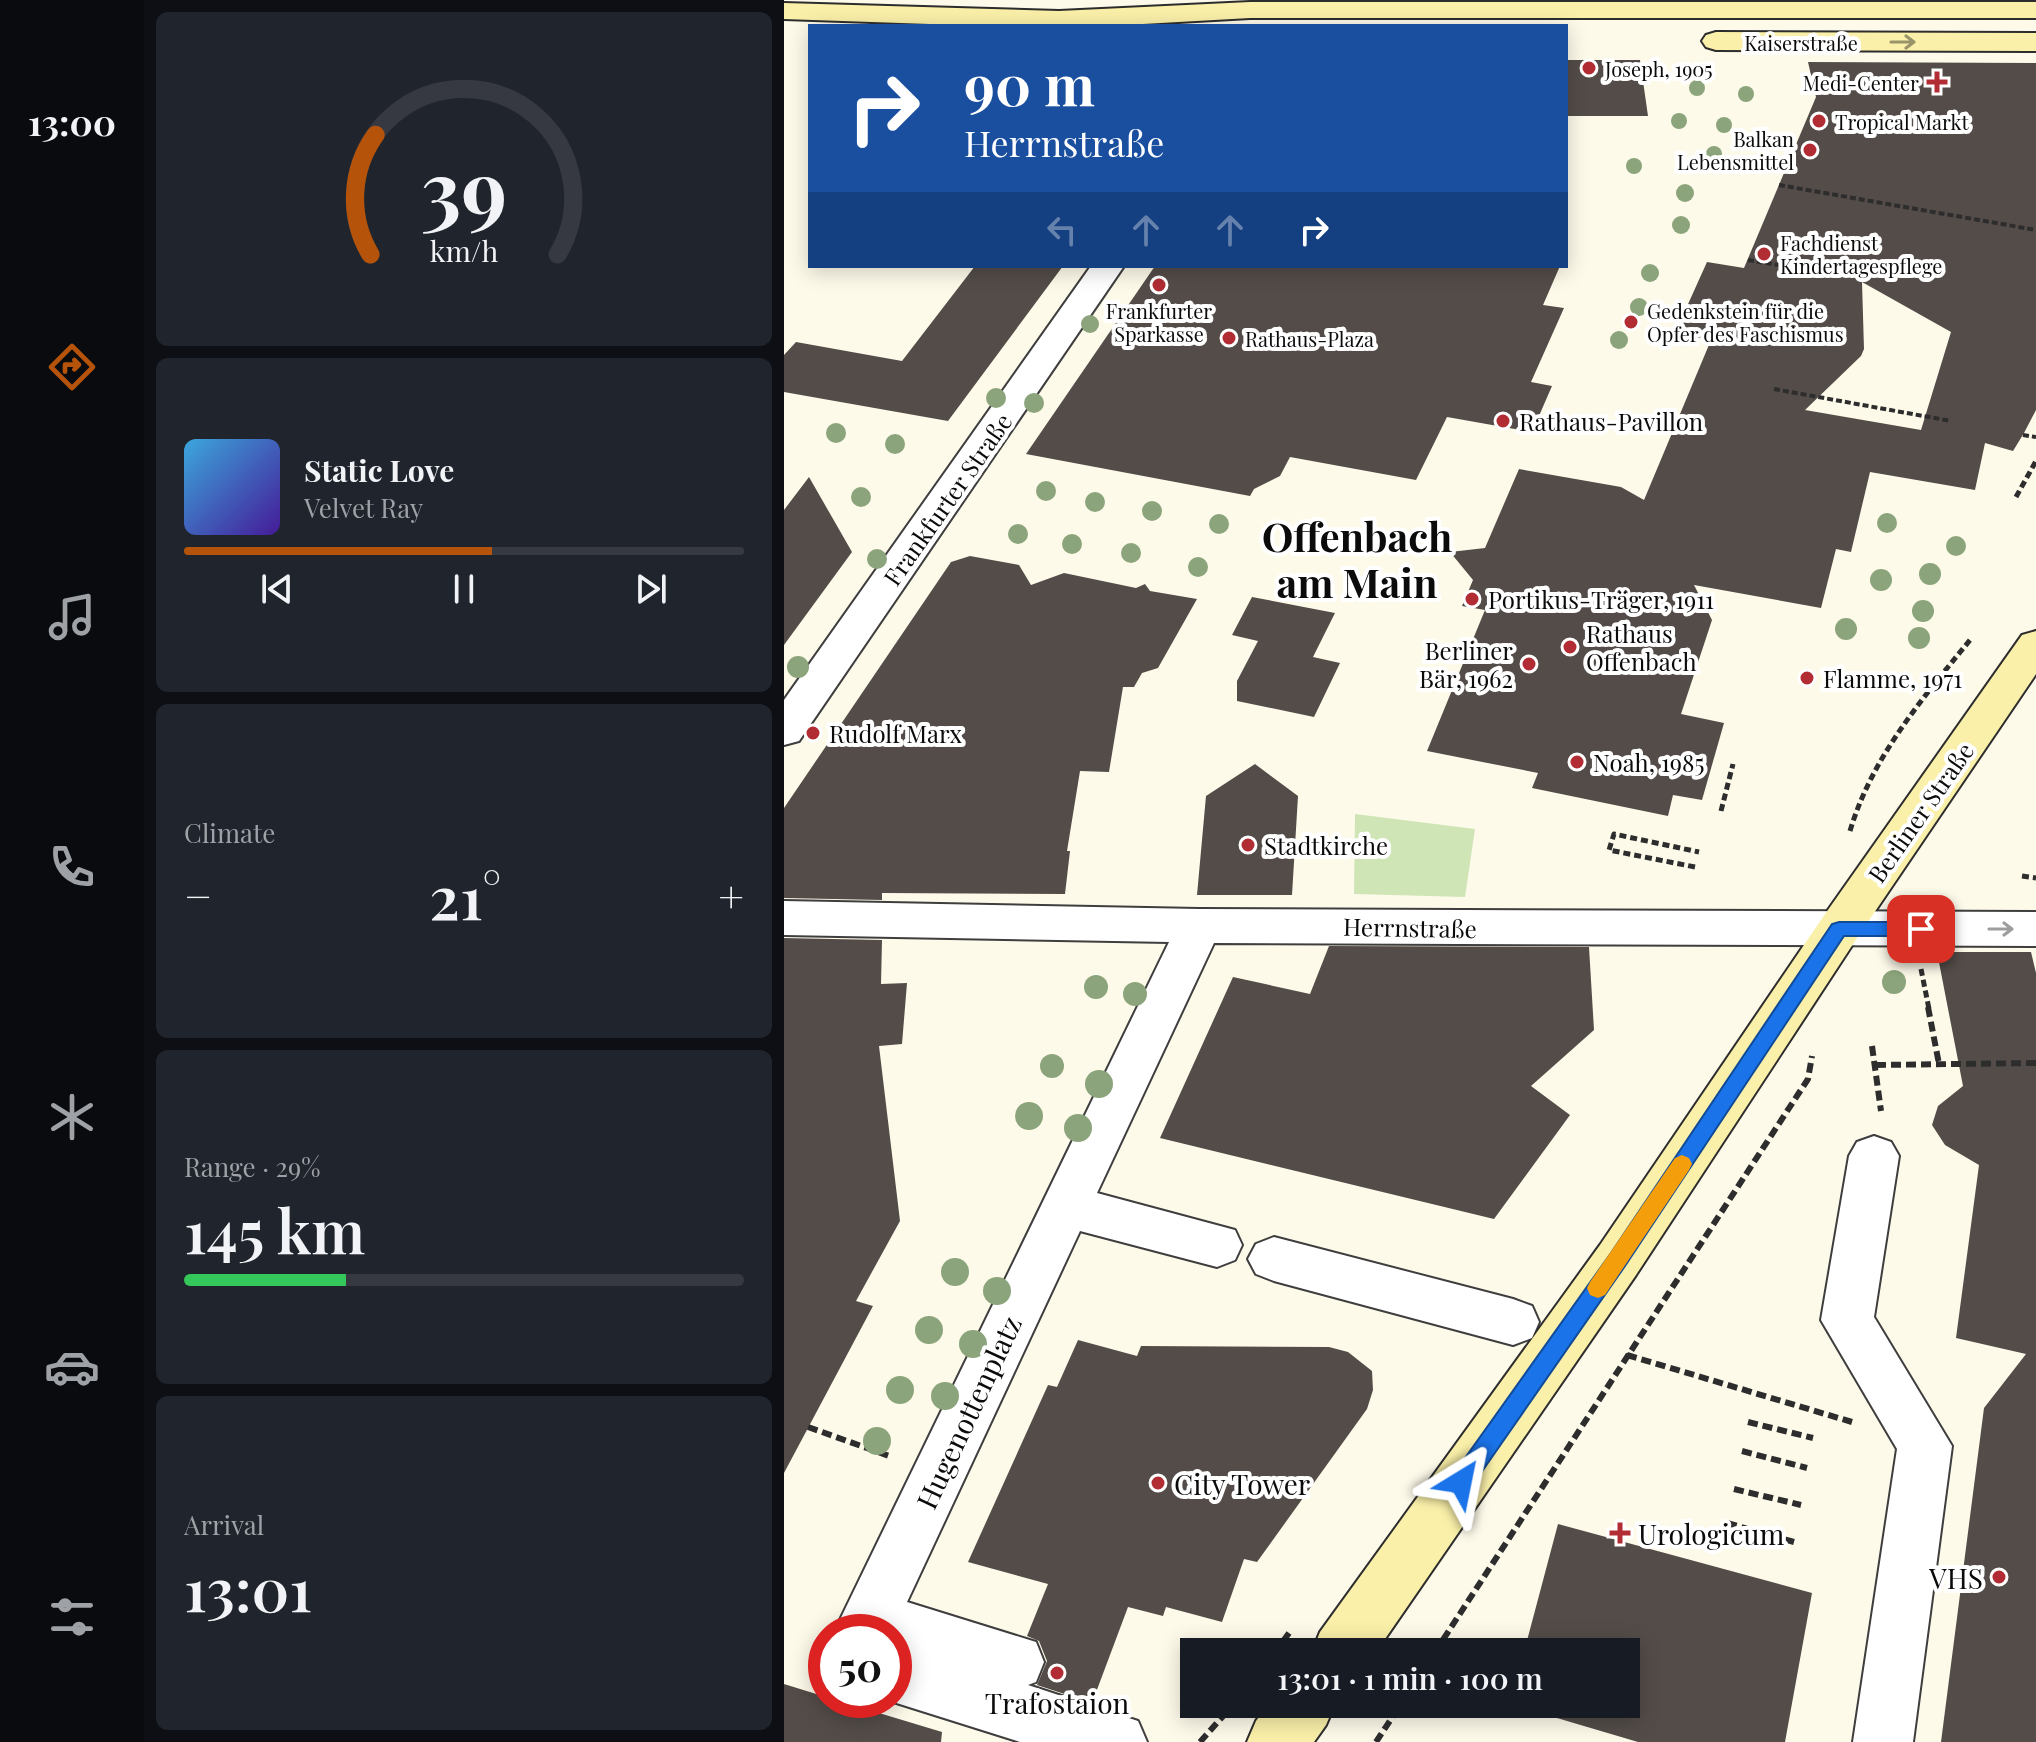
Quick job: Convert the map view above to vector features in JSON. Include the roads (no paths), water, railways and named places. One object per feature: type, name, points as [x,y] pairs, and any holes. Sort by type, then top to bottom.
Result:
[{"type":"main road","name":"Kaiserstraße","points":[[792,14],[1066,18],[1249,12],[1579,24],[2036,10]]},
{"type":"main road","name":"Kaiserstraße","points":[[1066,18],[1129,24]]},
{"type":"main road","name":"Kaiserstraße","points":[[1691,41],[2036,42]]},
{"type":"main road","name":"Berliner Straße","points":[[1351,1638],[1618,1260],[1839,929],[2036,644]]},
{"type":"main road","points":[[1277,1742],[1295,1718]]},
{"type":"street","name":"Frankfurter Straße","points":[[784,731],[1107,268]]},
{"type":"street","name":"Herrnstraße","points":[[784,918],[1199,926],[2036,929]]},
{"type":"street","name":"Hugenottenplatz","points":[[871,1614],[1199,926]]},
{"type":"street","points":[[1878,1133],[1847,1320],[1925,1446],[1883,1742]]},
{"type":"street","points":[[1066,1206],[1217,1245]]},
{"type":"street","points":[[1274,1259],[1513,1322]]},
{"type":"street","name":"Hugenottenplatz","points":[[912,1645],[1005,1684]]},
{"type":"street","points":[[912,1676],[1005,1684],[1117,1742]]},
{"type":"place","name":"Joseph, 1905","points":[[1589,68]]},
{"type":"place","name":"Medi-Center","points":[[1937,82]]},
{"type":"place","name":"Tropical Markt","points":[[1819,121]]},
{"type":"place","name":"Balkan Lebensmittel","points":[[1810,150]]},
{"type":"place","name":"Fachdienst Kindertagespflege","points":[[1764,254]]},
{"type":"place","name":"Frankfurter Sparkasse","points":[[1159,285]]},
{"type":"place","name":"Gedenkstein für die Opfer des Faschismus","points":[[1631,322]]},
{"type":"place","name":"Rathaus-Plaza","points":[[1229,338]]},
{"type":"place","name":"Rathaus-Pavillon","points":[[1503,421]]},
{"type":"place","name":"Portikus-Träger, 1911","points":[[1472,599]]},
{"type":"place","name":"Rathaus Offenbach","points":[[1570,647]]},
{"type":"place","name":"Berliner Bär, 1962","points":[[1529,664]]},
{"type":"place","name":"Flamme, 1971","points":[[1807,678]]},
{"type":"place","name":"Rudolf Marx","points":[[813,733]]},
{"type":"place","name":"Noah, 1985","points":[[1577,762]]},
{"type":"place","name":"Stadtkirche","points":[[1248,845]]},
{"type":"place","name":"City Tower","points":[[1158,1483]]},
{"type":"place","name":"Urologicum","points":[[1620,1533]]},
{"type":"place","name":"VHS","points":[[1999,1577]]},
{"type":"place","name":"Trafostaion","points":[[1057,1673]]},
{"type":"district","name":"Offenbach am Main","points":[[1357,558]]}]
